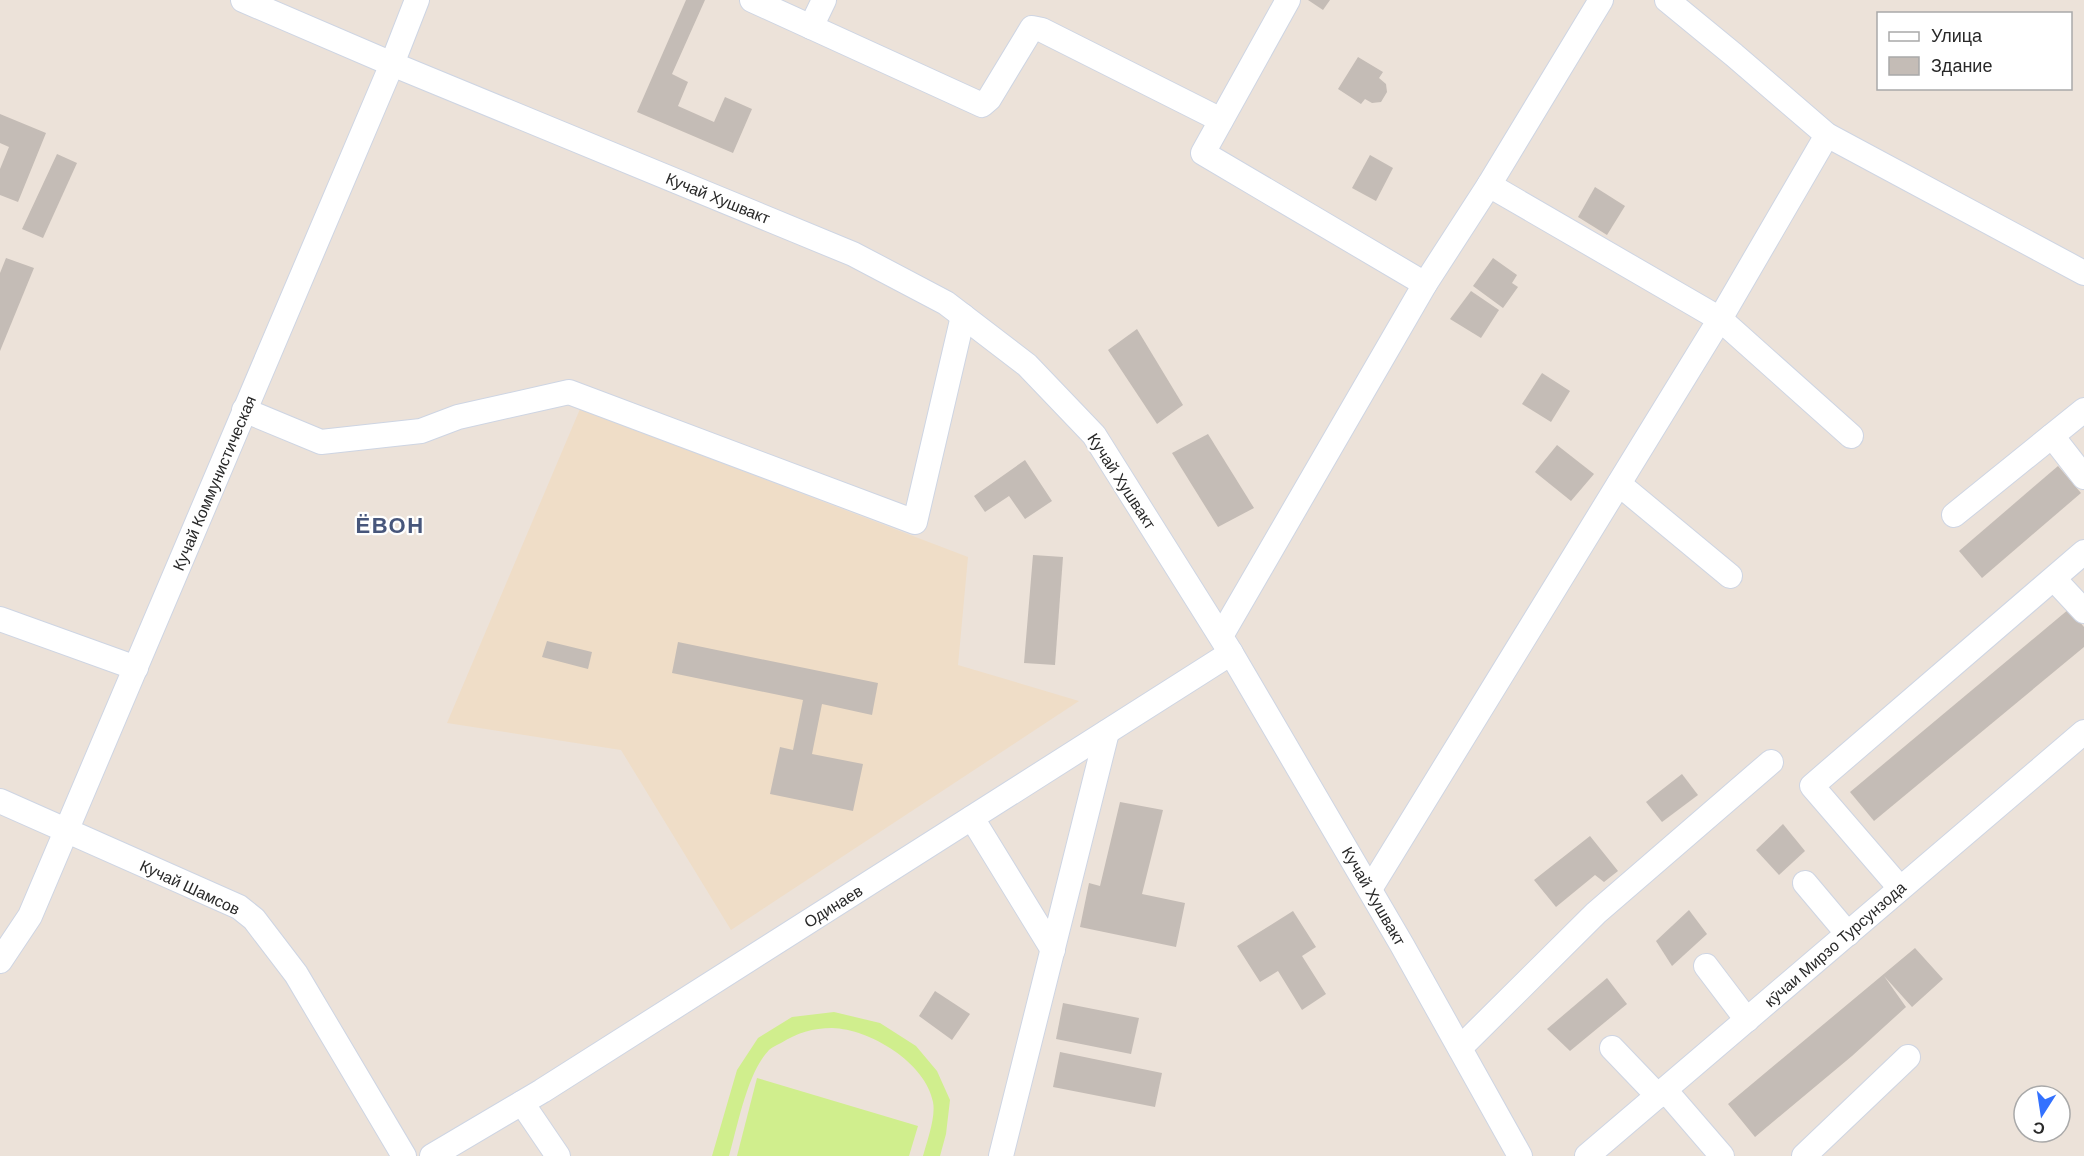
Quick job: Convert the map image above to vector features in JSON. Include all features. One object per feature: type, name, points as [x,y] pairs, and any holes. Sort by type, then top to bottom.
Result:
[{"type":"street","name":"Кучай Хушвакт","points":[[243,0],[392,64],[853,254],[946,303],[1027,364],[1094,435],[1226,644],[1370,889],[1520,1156]]},
{"type":"street","name":"Кучай Коммунистическая","points":[[0,961],[30,916],[67,831],[392,64],[417,0]]},
{"type":"street","points":[[752,0],[981,105],[989,99],[1032,28],[1042,30],[1221,120]]},
{"type":"street","points":[[811,27],[824,0]]},
{"type":"street","points":[[1288,0],[1203,153],[1425,284]]},
{"type":"street","points":[[1226,644],[1425,284],[1489,185],[1601,0]]},
{"type":"street","points":[[1667,0],[1827,135],[2084,273]]},
{"type":"street","points":[[1370,889],[1720,319],[1827,135]]},
{"type":"street","points":[[1489,185],[1720,319],[1851,436]]},
{"type":"street","points":[[244,410],[321,442],[421,431],[458,417],[569,392],[915,522],[963,316]]},
{"type":"street","points":[[1954,515],[2084,410]]},
{"type":"street","points":[[2052,436],[2084,477]]},
{"type":"street","points":[[1619,484],[1731,576]]},
{"type":"street","points":[[1900,888],[1812,786],[2084,552]]},
{"type":"street","points":[[2054,579],[2084,611]]},
{"type":"street","points":[[0,619],[136,668]]},
{"type":"street","name":"Одинаев","points":[[432,1156],[522,1103],[1107,732],[1226,644]]},
{"type":"street","points":[[1001,1156],[1107,732]]},
{"type":"street","name":"кӯчаи Мирзо Турсунзода","points":[[1587,1156],[2084,732]]},
{"type":"street","points":[[1460,1048],[1596,913],[1771,762]]},
{"type":"street","name":"Кучай Шамсов","points":[[0,801],[239,907],[254,920],[296,975],[404,1156]]},
{"type":"street","points":[[972,818],[1053,950]]},
{"type":"street","points":[[1805,884],[1848,934]]},
{"type":"street","points":[[1706,966],[1747,1020]]},
{"type":"street","points":[[1612,1048],[1661,1093],[1722,1156]]},
{"type":"street","points":[[1804,1156],[1908,1057]]},
{"type":"street","points":[[522,1103],[558,1156]]},
{"type":"shaded area","points":[[580,409],[968,557],[958,665],[1079,701],[731,930],[621,750],[447,723]]},
{"type":"green space","points":[[834,1012],[880,1023],[916,1046],[937,1071],[950,1100],[946,1134],[940,1156],[923,1156],[934,1108],[928,1088],[920,1074],[894,1051],[879,1042],[863,1034],[832,1028],[799,1034],[769,1050],[761,1060],[749,1085],[729,1156],[712,1156],[737,1070],[758,1038],[792,1017]]},
{"type":"green space","points":[[757,1078],[918,1126],[909,1156],[737,1156]]},
{"type":"building","points":[[686,0],[705,0],[672,74],[688,82],[678,106],[714,122],[725,97],[752,109],[733,153],[637,112]]},
{"type":"building","points":[[1308,0],[1330,0],[1323,10]]},
{"type":"building","points":[[1358,57],[1383,72],[1379,78],[1386,84],[1387,92],[1381,102],[1372,103],[1365,99],[1361,104],[1338,89]]},
{"type":"building","points":[[0,114],[46,133],[18,202],[0,195],[0,169],[9,147],[0,143]]},
{"type":"building","points":[[57,154],[77,163],[43,238],[22,229]]},
{"type":"building","points":[[1370,155],[1393,168],[1376,201],[1352,188]]},
{"type":"building","points":[[1595,187],[1625,206],[1607,235],[1578,217]]},
{"type":"building","points":[[6,258],[34,268],[0,351],[0,273]]},
{"type":"building","points":[[1493,258],[1517,275],[1512,283],[1518,287],[1503,308],[1473,286]]},
{"type":"building","points":[[1471,291],[1499,310],[1481,338],[1450,319]]},
{"type":"building","points":[[1137,329],[1183,405],[1157,424],[1108,350]]},
{"type":"building","points":[[1542,373],[1570,391],[1551,422],[1522,404]]},
{"type":"building","points":[[1208,434],[1254,508],[1218,527],[1172,453]]},
{"type":"building","points":[[1557,445],[1594,474],[1571,501],[1535,472]]},
{"type":"building","points":[[1025,460],[1052,501],[1025,519],[1009,496],[985,512],[974,496]]},
{"type":"building","points":[[2058,466],[2081,493],[1982,578],[1959,551]]},
{"type":"building","points":[[1033,555],[1063,557],[1055,665],[1024,663]]},
{"type":"building","points":[[2069,609],[2084,627],[2084,647],[1874,821],[1850,792]]},
{"type":"building","points":[[547,641],[592,652],[588,669],[542,657]]},
{"type":"building","points":[[678,642],[878,683],[872,715],[822,704],[812,754],[863,764],[853,811],[770,794],[780,747],[793,750],[803,700],[672,673]]},
{"type":"building","points":[[1682,774],[1698,795],[1662,822],[1646,802]]},
{"type":"building","points":[[1120,802],[1163,810],[1142,894],[1185,903],[1176,947],[1080,927],[1089,883],[1100,886]]},
{"type":"building","points":[[1783,824],[1805,851],[1779,875],[1756,850]]},
{"type":"building","points":[[1590,836],[1618,871],[1604,882],[1595,875],[1556,907],[1534,880]]},
{"type":"building","points":[[1689,910],[1707,934],[1672,966],[1656,941]]},
{"type":"building","points":[[1293,911],[1316,947],[1302,956],[1326,994],[1302,1010],[1278,971],[1260,982],[1237,946]]},
{"type":"building","points":[[1915,948],[1943,979],[1912,1007],[1884,976],[1906,1007],[1852,1056],[1755,1137],[1728,1104]]},
{"type":"building","points":[[1607,978],[1627,1004],[1570,1051],[1547,1029]]},
{"type":"building","points":[[935,991],[970,1014],[952,1040],[919,1016]]},
{"type":"building","points":[[1063,1003],[1139,1018],[1131,1054],[1056,1039]]},
{"type":"building","points":[[1060,1052],[1162,1073],[1155,1107],[1053,1087]]},
{"type":"district","name":"ЁВОН","points":[[390,525]]}]
